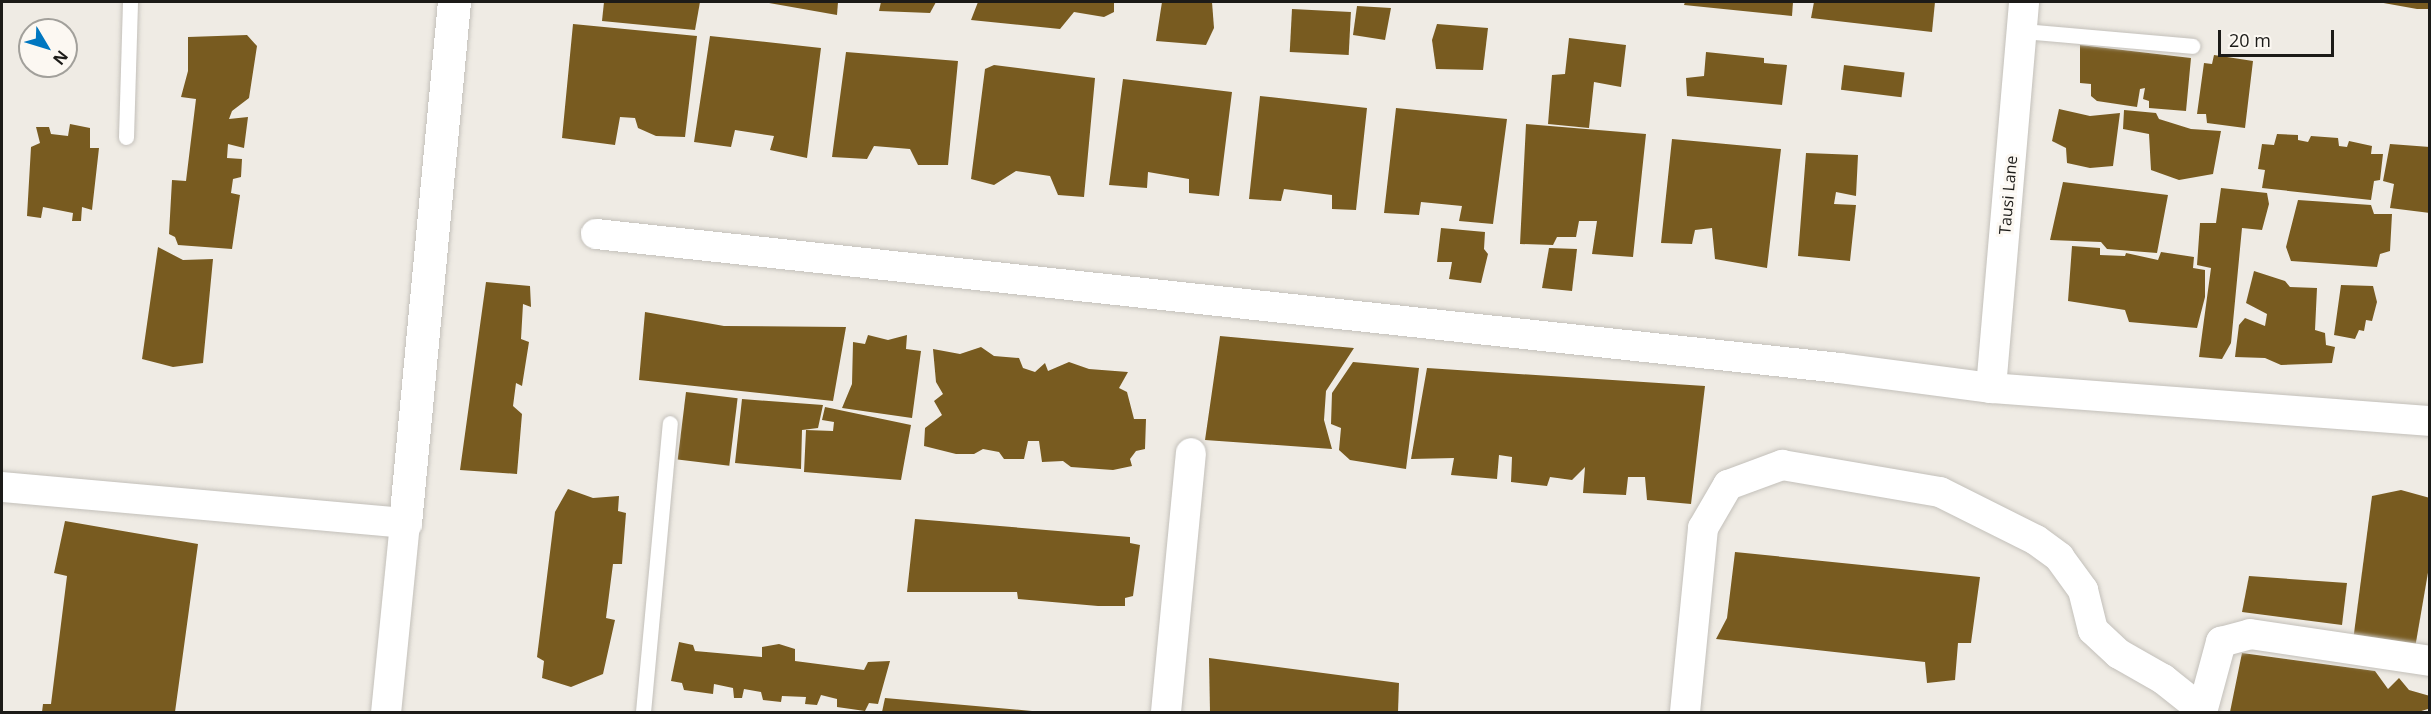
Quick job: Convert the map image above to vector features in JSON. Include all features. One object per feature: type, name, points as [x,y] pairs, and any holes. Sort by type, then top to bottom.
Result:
[{"type":"street","points":[[386,712],[453,2]]},
{"type":"street","name":"Tausi Lane","points":[[1991,388],[2024,2]]},
{"type":"street","points":[[596,234],[1828,366],[1991,388],[2430,421]]},
{"type":"street","points":[[1166,712],[1191,453]]},
{"type":"street","points":[[1685,712],[1703,528],[1728,485],[1782,465],[1940,492],[2036,540],[2059,557],[2083,590],[2093,630],[2119,654],[2163,679],[2202,711],[2221,642],[2250,634],[2430,661]]},
{"type":"street","points":[[2,487],[405,523]]},
{"type":"lane","points":[[126,137],[130,2]]},
{"type":"lane","points":[[2022,31],[2192,46]]},
{"type":"lane","points":[[643,712],[670,423]]},
{"type":"building","points":[[604,2],[700,2],[695,30],[602,21]]},
{"type":"building","points":[[838,2],[837,15],[769,3]]},
{"type":"building","points":[[881,2],[936,2],[930,13],[879,11]]},
{"type":"building","points":[[978,2],[1114,2],[1114,12],[1104,17],[1074,12],[1060,29],[971,20]]},
{"type":"building","points":[[1162,2],[1212,2],[1214,28],[1206,45],[1156,41]]},
{"type":"building","points":[[1685,2],[1793,2],[1792,16],[1684,5]]},
{"type":"building","points":[[1814,2],[1935,2],[1932,32],[1811,18]]},
{"type":"building","points":[[2378,2],[2430,2],[2430,9],[2417,9]]},
{"type":"building","points":[[1357,6],[1391,8],[1385,40],[1353,35]]},
{"type":"building","points":[[1292,9],[1351,12],[1349,55],[1290,52]]},
{"type":"building","points":[[573,24],[697,36],[685,137],[656,136],[638,128],[635,118],[620,117],[615,145],[562,138]]},
{"type":"building","points":[[1437,24],[1488,28],[1483,70],[1436,69],[1432,40]]},
{"type":"building","points":[[247,35],[257,46],[249,98],[232,111],[229,119],[248,117],[244,148],[228,144],[227,158],[242,159],[241,177],[233,179],[231,193],[240,195],[232,249],[178,245],[175,237],[169,234],[172,180],[186,181],[196,99],[181,97],[188,71],[188,37]]},
{"type":"building","points":[[710,36],[821,48],[807,158],[770,150],[774,136],[735,130],[731,147],[694,142]]},
{"type":"building","points":[[1569,38],[1626,45],[1621,87],[1594,82],[1589,128],[1548,124],[1552,75],[1565,74]]},
{"type":"building","points":[[2080,45],[2191,58],[2186,111],[2149,108],[2149,101],[2143,99],[2145,88],[2140,89],[2137,107],[2097,101],[2091,96],[2091,84],[2080,83]]},
{"type":"building","points":[[846,52],[958,61],[948,165],[918,165],[910,149],[874,146],[867,159],[832,157]]},
{"type":"building","points":[[1706,52],[1764,58],[1764,63],[1787,65],[1782,105],[1687,96],[1686,78],[1704,76]]},
{"type":"building","points":[[2214,55],[2253,61],[2245,128],[2207,123],[2206,114],[2197,114],[2204,63],[2212,64]]},
{"type":"building","points":[[994,65],[1095,78],[1084,197],[1058,195],[1050,176],[1016,171],[994,185],[971,179],[985,69]]},
{"type":"building","points":[[1844,65],[1905,72],[1901,97],[1841,90]]},
{"type":"building","points":[[1123,79],[1232,92],[1219,196],[1189,193],[1189,179],[1148,172],[1147,188],[1109,185]]},
{"type":"building","points":[[1260,96],[1367,108],[1356,210],[1332,209],[1332,195],[1284,189],[1281,201],[1249,199]]},
{"type":"building","points":[[1396,108],[1507,119],[1493,224],[1459,221],[1462,206],[1421,202],[1419,215],[1384,213]]},
{"type":"building","points":[[2059,109],[2090,116],[2120,113],[2113,166],[2090,168],[2067,163],[2066,148],[2052,141]]},
{"type":"building","points":[[2124,110],[2156,113],[2159,119],[2191,129],[2221,131],[2213,174],[2179,180],[2151,170],[2149,134],[2123,129]]},
{"type":"building","points":[[70,124],[90,128],[90,148],[99,148],[92,210],[82,207],[81,221],[72,221],[73,213],[43,207],[41,218],[27,216],[31,147],[40,143],[36,127],[49,127],[51,134],[68,136]]},
{"type":"building","points":[[1526,124],[1646,134],[1633,257],[1592,254],[1597,221],[1579,221],[1576,237],[1557,237],[1553,245],[1520,244]]},
{"type":"building","points":[[2277,134],[2298,135],[2298,140],[2308,142],[2311,136],[2338,138],[2339,146],[2347,147],[2349,141],[2372,146],[2371,154],[2383,154],[2380,180],[2374,181],[2371,200],[2262,188],[2265,170],[2258,169],[2262,144],[2274,145]]},
{"type":"building","points":[[1672,139],[1781,149],[1767,268],[1715,259],[1712,228],[1695,230],[1692,244],[1661,243]]},
{"type":"building","points":[[2390,144],[2430,147],[2430,213],[2390,208],[2394,184],[2383,181]]},
{"type":"building","points":[[1806,153],[1858,155],[1856,196],[1836,192],[1834,204],[1856,205],[1850,261],[1798,256]]},
{"type":"building","points":[[2063,182],[2168,195],[2157,253],[2107,249],[2101,242],[2050,240]]},
{"type":"building","points":[[2221,188],[2267,193],[2269,204],[2262,230],[2242,228],[2231,343],[2222,359],[2199,357],[2211,268],[2197,265],[2200,223],[2216,223]]},
{"type":"building","points":[[2298,200],[2371,205],[2374,214],[2392,214],[2390,251],[2380,254],[2377,267],[2291,261],[2286,247]]},
{"type":"building","points":[[1441,228],[1485,232],[1484,249],[1488,254],[1481,283],[1449,279],[1452,262],[1437,262]]},
{"type":"building","points":[[2072,246],[2100,248],[2100,255],[2125,256],[2126,253],[2158,260],[2161,252],[2194,257],[2193,268],[2205,270],[2205,297],[2197,328],[2129,322],[2125,310],[2068,301]]},
{"type":"building","points":[[158,247],[183,260],[213,259],[203,363],[173,367],[142,359]]},
{"type":"building","points":[[1549,248],[1577,249],[1572,291],[1542,288]]},
{"type":"building","points":[[2254,271],[2285,281],[2290,287],[2317,288],[2315,330],[2325,333],[2326,345],[2335,347],[2332,363],[2281,365],[2265,358],[2235,357],[2239,325],[2245,318],[2265,326],[2267,314],[2246,303]]},
{"type":"building","points":[[486,282],[530,286],[531,307],[523,304],[521,339],[529,342],[522,386],[516,383],[513,406],[522,414],[517,474],[460,470]]},
{"type":"building","points":[[2341,285],[2373,286],[2377,302],[2372,321],[2366,320],[2364,331],[2359,330],[2355,339],[2334,335]]},
{"type":"building","points":[[645,312],[724,326],[846,327],[833,401],[639,380]]},
{"type":"building","points":[[868,335],[888,340],[907,335],[906,349],[921,351],[912,418],[842,408],[852,384],[853,342],[865,344]]},
{"type":"building","points":[[1220,336],[1354,348],[1326,391],[1324,420],[1332,449],[1205,440]]},
{"type":"building","points":[[981,347],[994,356],[1019,358],[1023,368],[1035,372],[1045,363],[1048,371],[1069,362],[1089,369],[1128,372],[1119,388],[1127,392],[1134,419],[1146,419],[1145,449],[1136,451],[1130,459],[1132,466],[1113,470],[1071,467],[1063,461],[1042,462],[1039,441],[1028,441],[1024,459],[1004,459],[999,452],[983,449],[974,454],[956,454],[924,446],[925,428],[942,415],[934,401],[943,394],[936,382],[933,349],[960,354]]},
{"type":"building","points":[[1353,362],[1419,368],[1406,469],[1350,460],[1339,450],[1341,428],[1331,424],[1332,393]]},
{"type":"building","points":[[1427,368],[1705,386],[1691,504],[1647,500],[1645,477],[1628,477],[1626,495],[1583,493],[1585,467],[1572,480],[1550,477],[1547,486],[1511,482],[1512,457],[1499,455],[1497,479],[1451,475],[1454,458],[1411,459]]},
{"type":"building","points":[[686,392],[738,398],[729,466],[678,459]]},
{"type":"building","points":[[742,399],[823,405],[818,428],[802,430],[801,469],[735,463]]},
{"type":"building","points":[[825,407],[911,425],[901,480],[804,472],[806,430],[833,431],[834,422],[822,420]]},
{"type":"building","points":[[568,489],[593,498],[619,496],[618,511],[626,513],[622,564],[613,564],[606,618],[615,620],[603,674],[571,687],[542,678],[544,661],[537,657],[555,512]]},
{"type":"building","points":[[2401,490],[2430,498],[2430,561],[2415,648],[2353,641],[2372,496]]},
{"type":"building","points":[[915,519],[1130,537],[1130,543],[1140,545],[1133,596],[1125,598],[1125,606],[1098,606],[1018,599],[1017,592],[907,592]]},
{"type":"building","points":[[65,521],[198,544],[175,712],[42,712],[43,704],[51,704],[67,576],[54,573]]},
{"type":"building","points":[[1735,552],[1980,577],[1971,643],[1958,643],[1955,680],[1927,683],[1925,662],[1716,639],[1727,618]]},
{"type":"building","points":[[2249,576],[2347,583],[2342,625],[2242,612]]},
{"type":"building","points":[[679,642],[693,645],[695,651],[762,657],[762,647],[779,644],[795,649],[795,661],[864,670],[868,662],[890,661],[878,704],[869,703],[865,711],[837,707],[837,699],[821,695],[817,705],[805,704],[806,697],[782,696],[781,702],[763,700],[761,692],[744,689],[742,698],[734,698],[733,688],[714,684],[713,694],[684,690],[682,683],[671,681]]},
{"type":"building","points":[[2242,653],[2375,671],[2388,689],[2399,678],[2409,690],[2430,696],[2428,709],[2418,712],[2230,712]]},
{"type":"building","points":[[1209,658],[1399,683],[1398,712],[1210,712]]},
{"type":"building","points":[[885,698],[1032,711],[1032,712],[882,712]]}]
